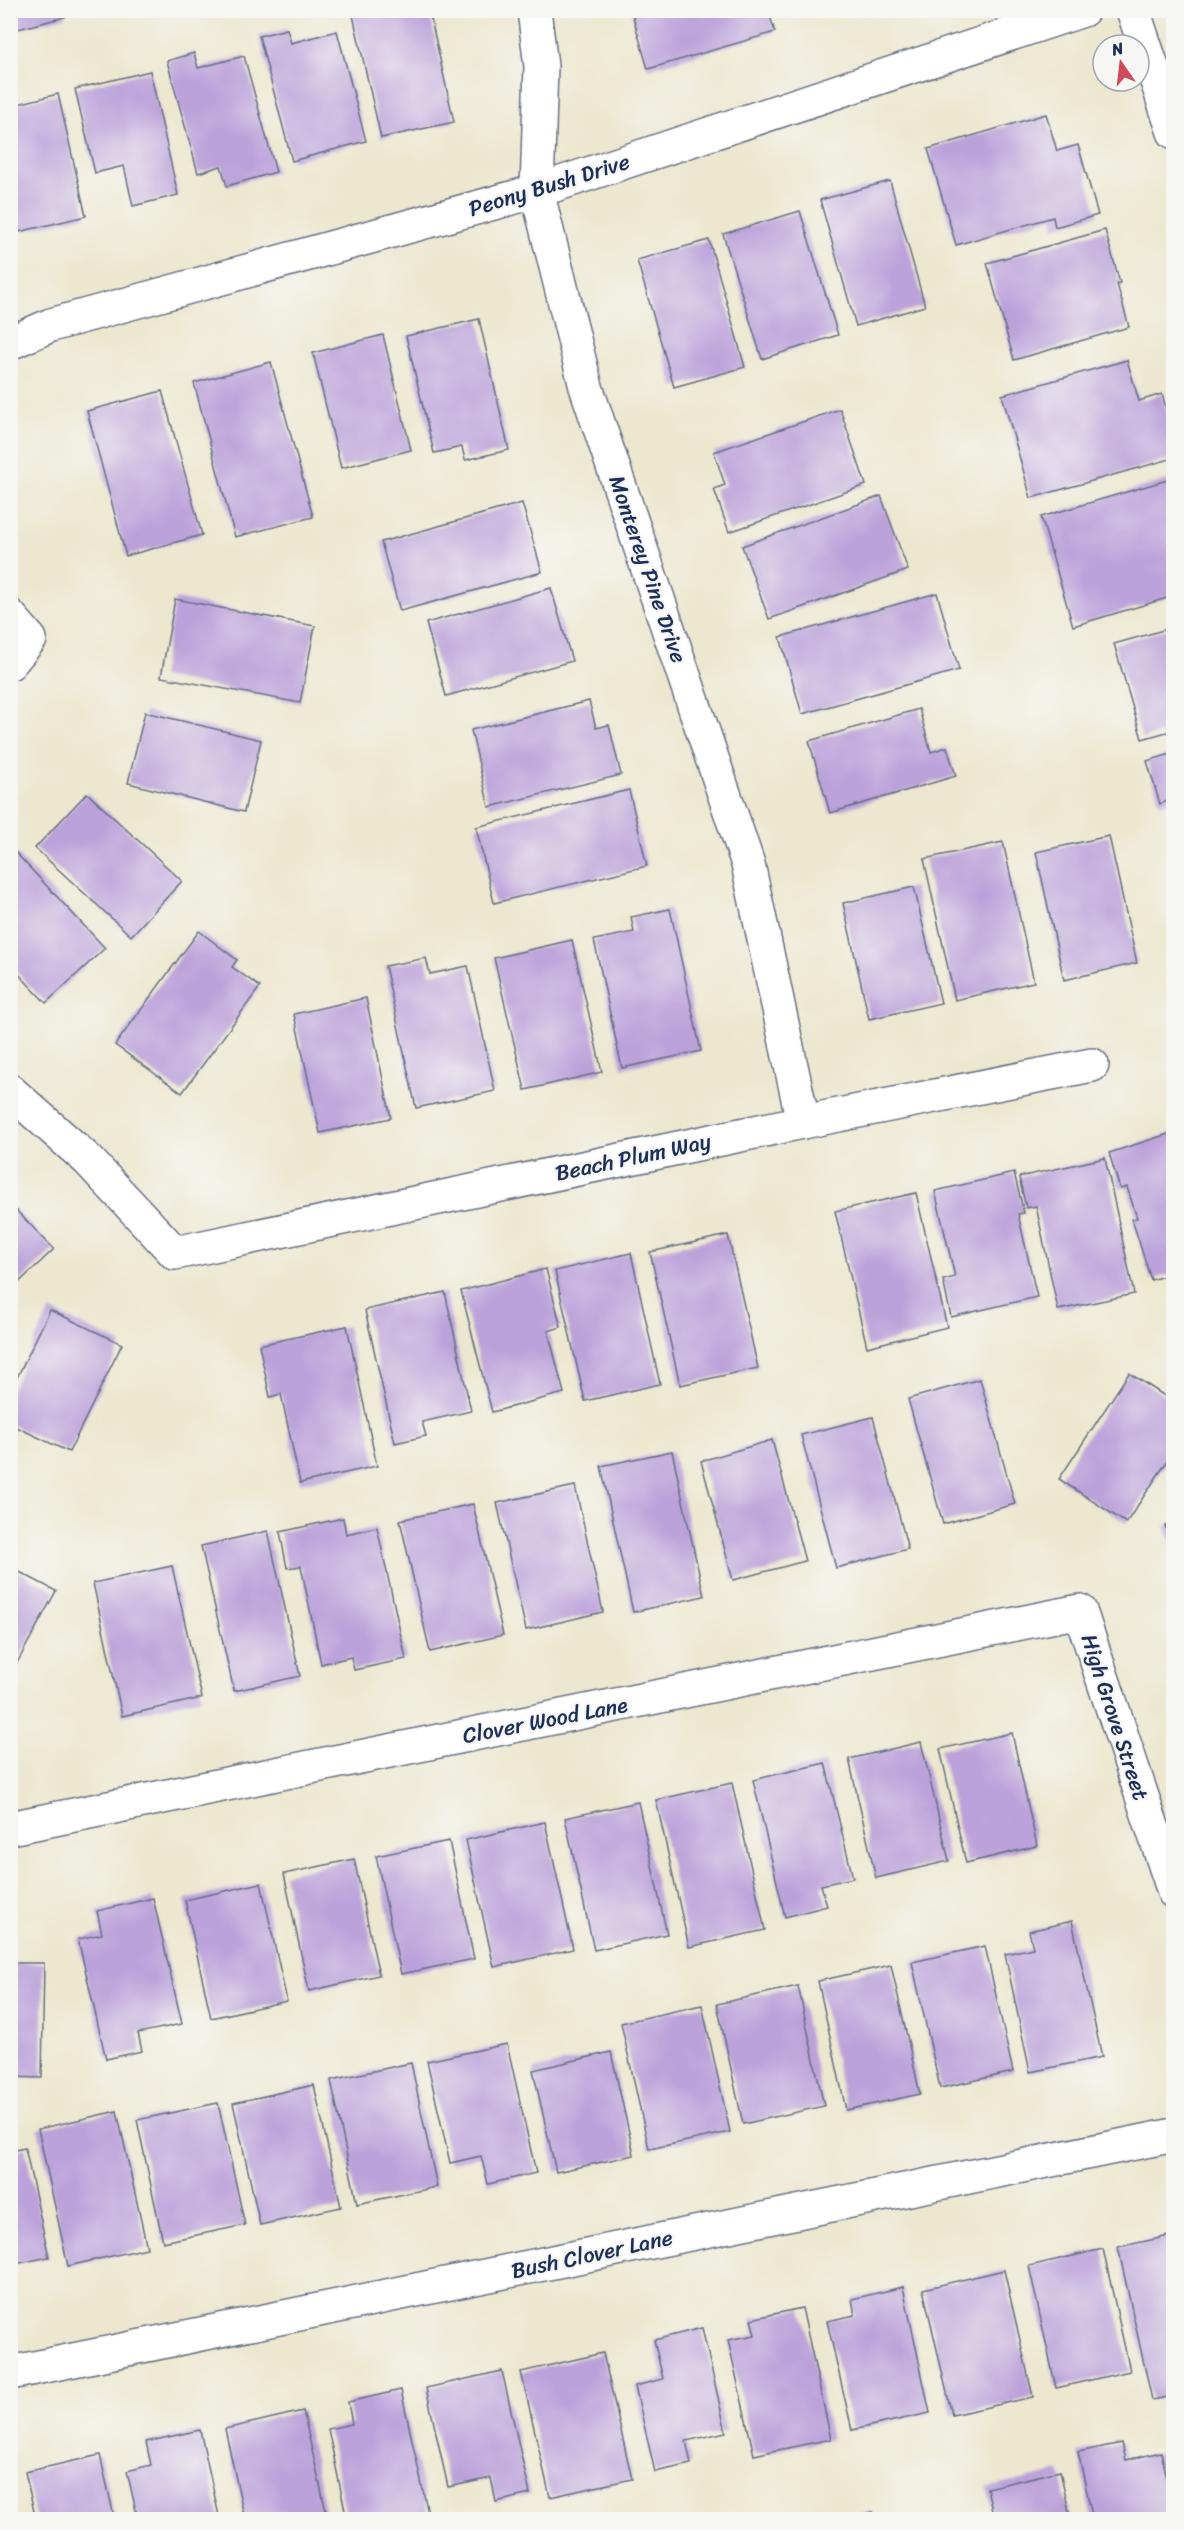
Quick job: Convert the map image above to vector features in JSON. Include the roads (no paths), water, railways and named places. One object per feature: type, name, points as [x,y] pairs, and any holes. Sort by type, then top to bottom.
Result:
[{"type":"street","name":"Monterey Pine Drive","points":[[534,10],[541,66],[537,191],[586,387],[748,864],[803,1122]]},
{"type":"street","name":"Peony Bush Drive","points":[[10,343],[51,325],[537,191],[1083,10]]},
{"type":"street","points":[[1133,10],[1173,132]]},
{"type":"street","name":"Beach Plum Way","points":[[10,1091],[88,1160],[175,1253],[803,1122],[1092,1065]]},
{"type":"street","name":"Clover Wood Lane","points":[[10,1828],[1080,1611]]},
{"type":"street","name":"High Grove Street","points":[[1080,1611],[1173,1892]]},
{"type":"street","name":"Bush Clover Lane","points":[[10,2373],[1173,2135]]}]
